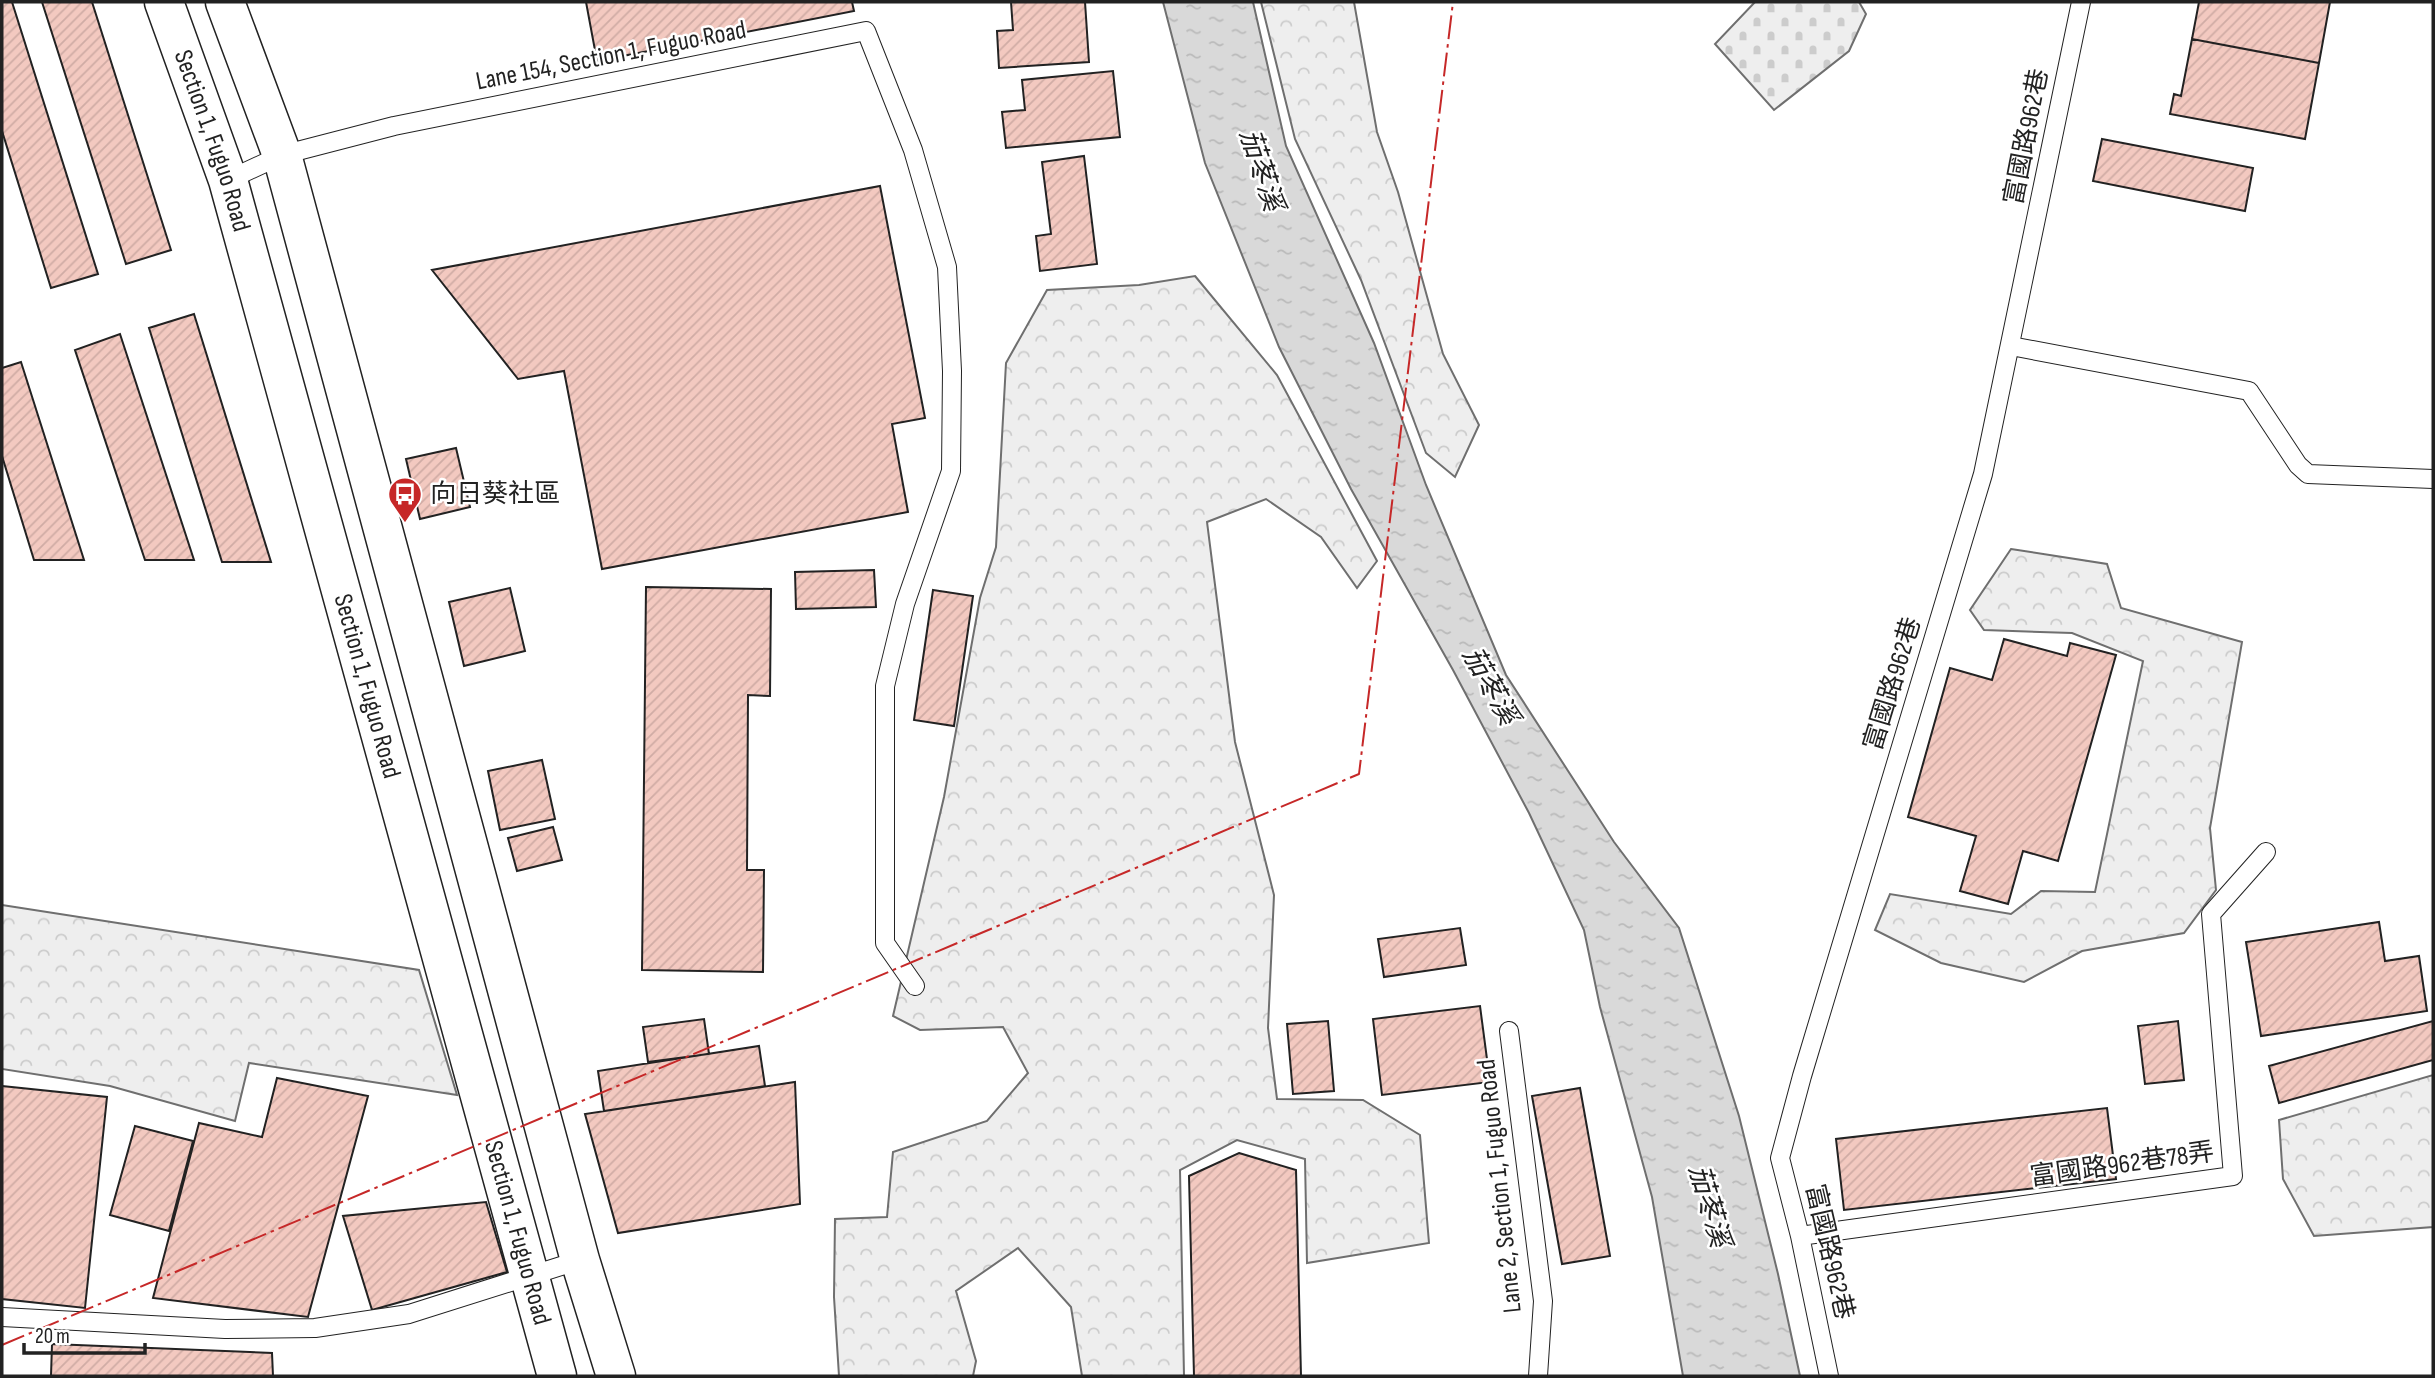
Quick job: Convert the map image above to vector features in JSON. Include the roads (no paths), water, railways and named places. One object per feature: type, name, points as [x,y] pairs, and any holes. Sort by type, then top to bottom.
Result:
[{"type":"street","name":"Section 1, Fuguo Road","points":[[164,2],[228,180],[557,1376]]},
{"type":"street","name":"Section 1, Fuguo Road","points":[[225,2],[282,155],[580,1261],[616,1376]]},
{"type":"lane","name":"富國路962巷","points":[[1829,1376],[1800,1236],[1780,1158],[1802,1076],[1983,474],[2081,2]]},
{"type":"lane","name":"Lane 154, Section 1, Fuguo Road","points":[[228,180],[282,155],[394,126],[866,31],[913,150],[947,267],[952,372],[951,471],[905,604],[885,686],[885,943],[915,986]]},
{"type":"lane","points":[[2011,346],[2249,391],[2298,465],[2308,474],[2433,479]]},
{"type":"lane","name":"富國路962巷78弄","points":[[1800,1236],[2233,1176],[2211,914],[2266,852]]},
{"type":"lane","name":"Lane 2, Section 1, Fuguo Road","points":[[1509,1031],[1543,1301],[1538,1376]]},
{"type":"lane","points":[[2,1317],[225,1329],[315,1328],[409,1314],[580,1261]]},
{"type":"water","name":"茄苳溪","points":[[1163,2],[1253,2],[1286,146],[1374,343],[1426,485],[1506,675],[1614,842],[1679,928],[1739,1116],[1800,1376],[1683,1376],[1652,1197],[1600,1007],[1584,930],[1529,813],[1453,670],[1351,489],[1279,347],[1205,163]]},
{"type":"place","name":"向日葵社區","points":[[405,524]]}]
